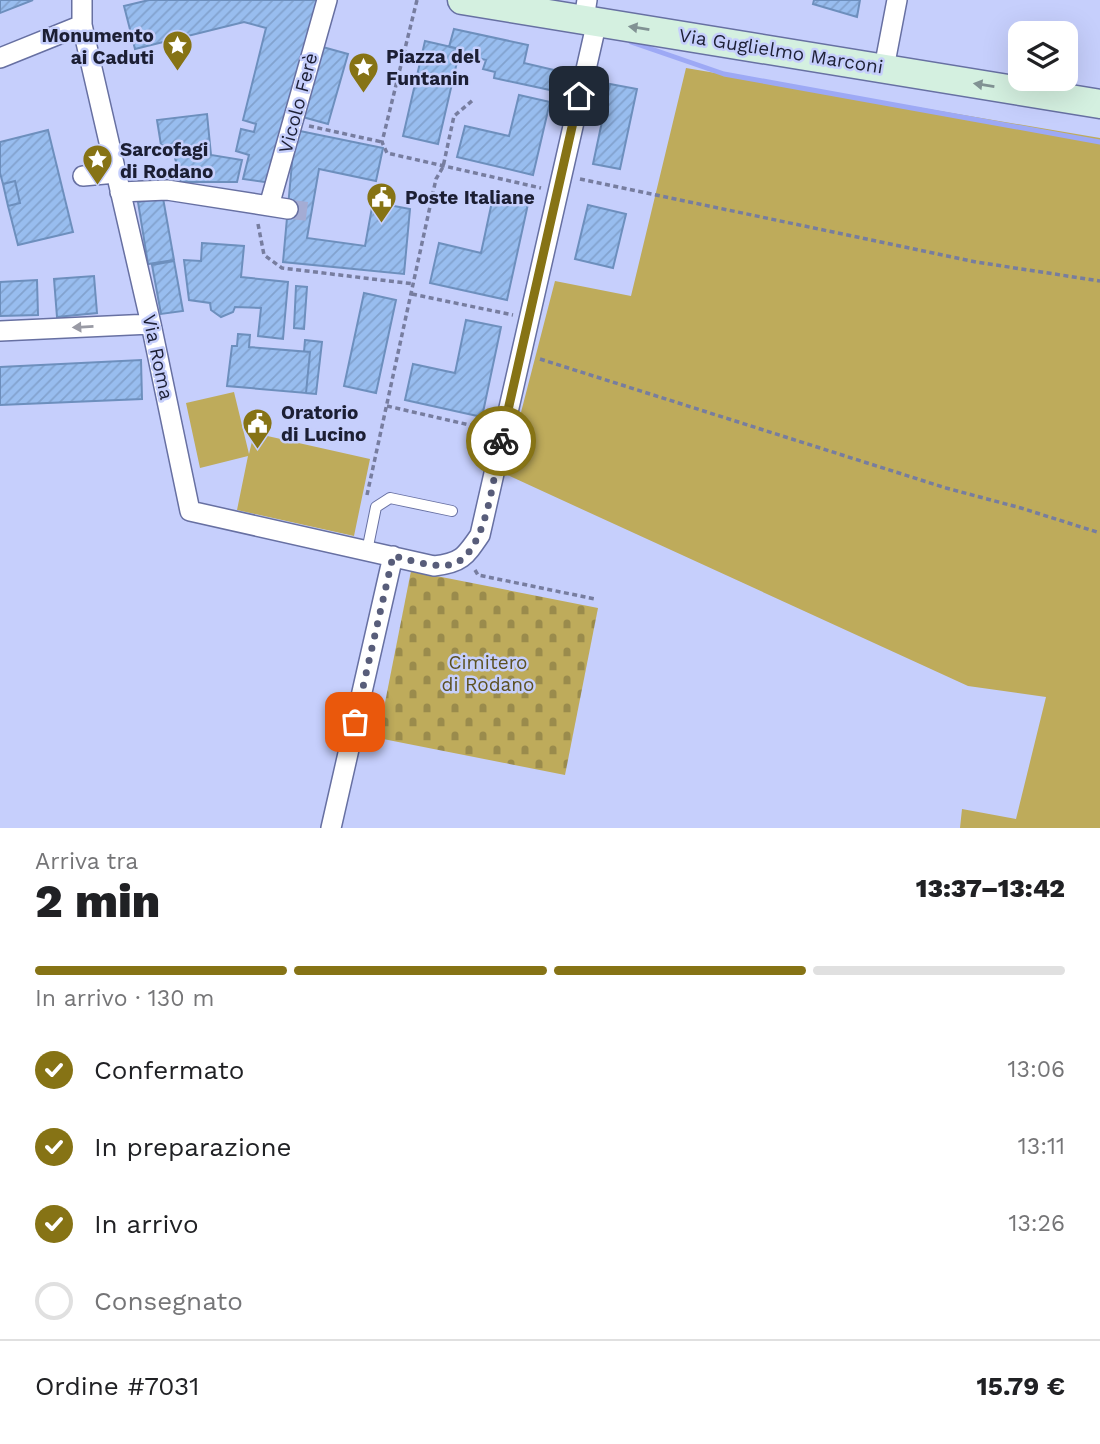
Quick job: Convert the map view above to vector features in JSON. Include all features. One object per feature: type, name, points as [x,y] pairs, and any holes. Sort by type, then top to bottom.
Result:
[{"type":"street","name":"Via Roma","points":[[82,0],[82,25],[151,324],[190,511],[434,566],[453,564],[466,556]]},
{"type":"street","name":"Vicolo Ferè","points":[[271,206],[327,0]]},
{"type":"street","name":"Via Guglielmo Marconi","points":[[462,0],[589,13],[884,68],[1100,104]]},
{"type":"street","points":[[884,68],[897,0]]},
{"type":"street","points":[[466,556],[480,535],[559,183],[589,13]]},
{"type":"street","points":[[0,58],[82,25]]},
{"type":"street","points":[[83,176],[271,206]]},
{"type":"street","points":[[0,331],[151,324]]},
{"type":"street","points":[[331,828],[393,556]]},
{"type":"lane","points":[[367,551],[376,507],[390,498],[452,511]]},
{"type":"path","points":[[417,0],[382,142],[387,153],[443,167],[559,183],[976,262],[1100,281]]},
{"type":"path","points":[[367,497],[436,179],[443,167],[454,116],[473,100]]},
{"type":"path","points":[[293,122],[382,142]]},
{"type":"path","points":[[271,206],[264,255],[282,268],[414,284]]},
{"type":"path","points":[[412,294],[528,318]]},
{"type":"path","points":[[521,353],[946,488],[1100,533]]},
{"type":"path","points":[[387,406],[503,433]]},
{"type":"path","points":[[466,556],[478,575],[595,598]]},
{"type":"green space","points":[[686,68],[1100,138],[1100,828],[960,828],[962,809],[1016,819],[1046,697],[968,686],[505,474],[555,281],[631,296]]},
{"type":"green space","points":[[234,392],[249,454],[254,433],[370,459],[354,536],[237,510],[248,456],[200,468],[186,403]]},
{"type":"green space","name":"Cimitero di Rodano","points":[[411,571],[598,608],[565,775],[378,738]]},
{"type":"building","points":[[0,0],[33,0],[0,13]]},
{"type":"building","points":[[149,0],[319,0],[271,183],[243,179],[249,155],[236,151],[241,129],[254,132],[256,124],[243,120],[266,28],[244,22],[135,49],[124,6]]},
{"type":"building","points":[[814,0],[860,0],[857,17],[813,4]]},
{"type":"building","points":[[454,29],[528,45],[524,63],[554,70],[550,90],[494,78],[495,72],[483,69],[486,60],[459,54],[460,49],[449,47]]},
{"type":"building","points":[[425,41],[460,49],[438,144],[403,136]]},
{"type":"building","points":[[319,46],[348,54],[328,124],[299,116]]},
{"type":"building","points":[[610,84],[637,89],[620,169],[593,164]]},
{"type":"building","points":[[519,95],[550,102],[533,175],[457,157],[465,126],[509,136]]},
{"type":"building","points":[[207,114],[211,155],[242,160],[237,182],[181,182],[172,146],[161,145],[157,120]]},
{"type":"building","points":[[48,130],[73,232],[18,245],[8,206],[20,203],[15,181],[3,184],[0,173],[0,142]]},
{"type":"building","points":[[295,130],[383,148],[376,181],[319,169],[307,238],[365,246],[373,202],[410,209],[404,274],[283,262]]},
{"type":"building","points":[[15,181],[20,203],[8,206],[3,184]]},
{"type":"building","points":[[493,197],[528,204],[507,300],[430,283],[439,243],[481,253]]},
{"type":"building","points":[[163,198],[174,260],[148,264],[138,202]]},
{"type":"building","points":[[588,205],[626,214],[613,268],[575,259]]},
{"type":"building","points":[[202,243],[244,246],[241,277],[288,282],[283,339],[258,336],[261,308],[235,307],[233,312],[221,317],[211,310],[210,303],[189,300],[184,260],[201,261]]},
{"type":"building","points":[[174,261],[183,311],[161,314],[152,265]]},
{"type":"building","points":[[94,276],[97,313],[57,317],[54,279]]},
{"type":"building","points":[[37,280],[38,315],[0,316],[0,282]]},
{"type":"building","points":[[296,286],[307,287],[304,329],[294,328]]},
{"type":"building","points":[[364,293],[396,300],[376,393],[344,386]]},
{"type":"building","points":[[466,320],[501,327],[482,417],[405,400],[413,364],[455,373]]},
{"type":"building","points":[[238,334],[250,335],[249,347],[310,352],[306,393],[227,386],[232,346],[237,346]]},
{"type":"building","points":[[305,340],[322,342],[316,394],[306,393],[310,352],[304,352]]},
{"type":"building","points":[[141,360],[142,399],[0,405],[0,367]]},
{"type":"waterway","points":[[631,42],[724,74],[1100,142]]},
{"type":"tunnel","points":[[288,209],[312,212]]},
{"type":"way so far","points":[[355,722],[393,556],[434,566],[453,564],[466,556],[480,535],[501,441]]},
{"type":"place","name":"Monumento ai Caduti","points":[[177,73]]},
{"type":"place","name":"Piazza del Funtanin","points":[[363,94]]},
{"type":"place","name":"Sarcofagi di Rodano","points":[[97,187]]},
{"type":"place","name":"Poste Italiane","points":[[382,224]]},
{"type":"place","name":"Oratorio di Lucino","points":[[258,450]]},
{"type":"route","points":[[501,441],[579,96]]}]
